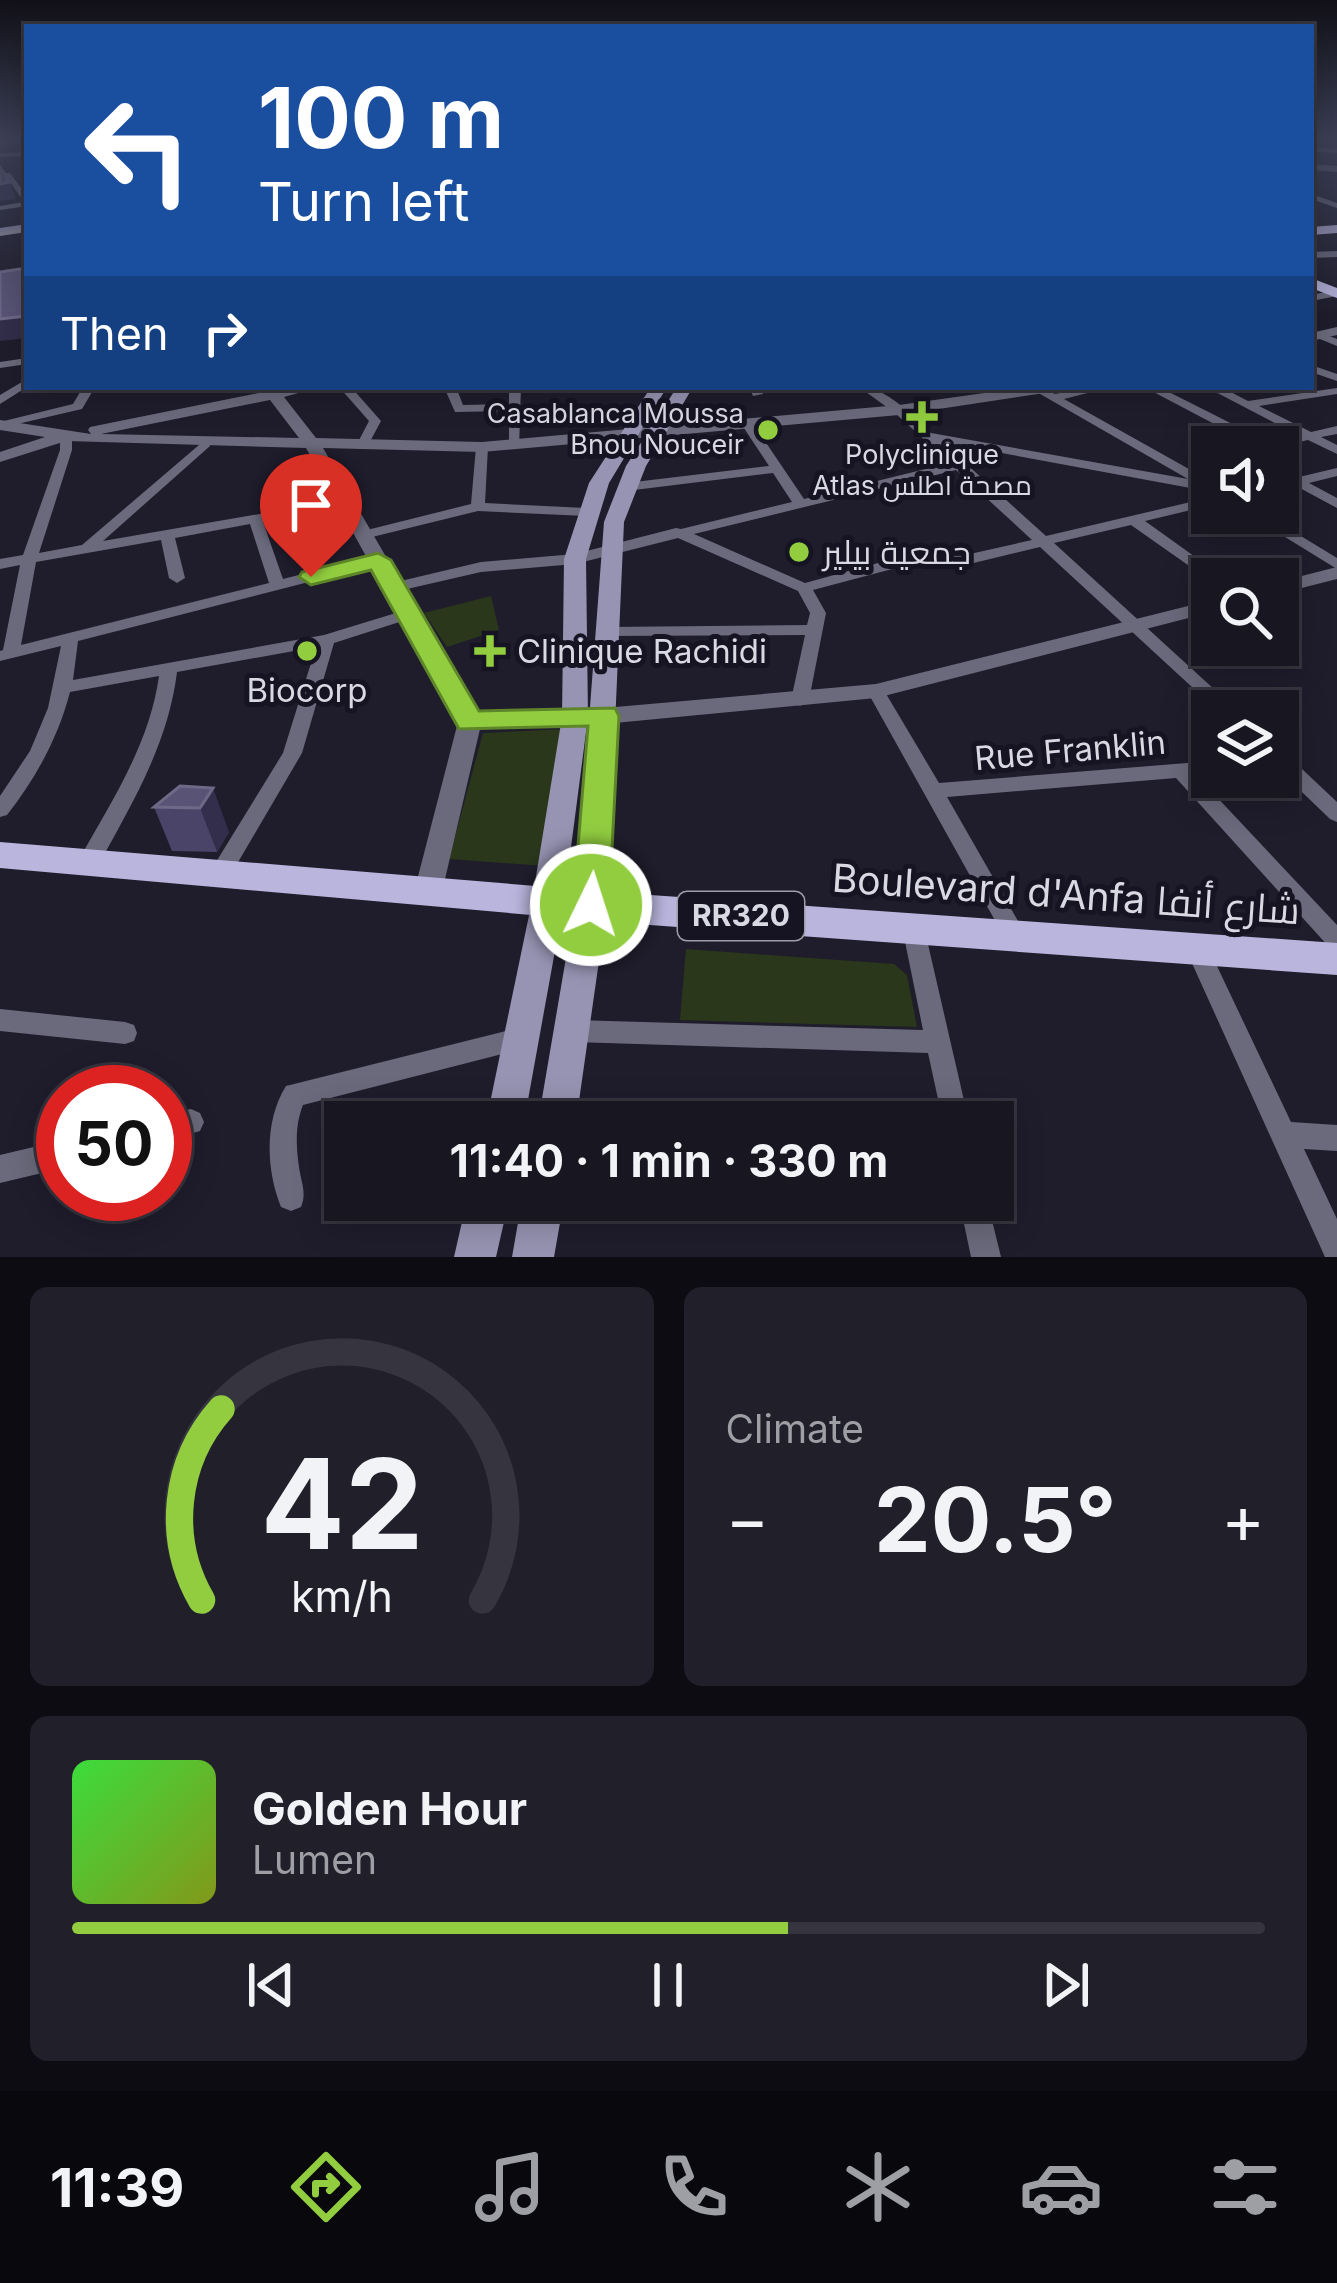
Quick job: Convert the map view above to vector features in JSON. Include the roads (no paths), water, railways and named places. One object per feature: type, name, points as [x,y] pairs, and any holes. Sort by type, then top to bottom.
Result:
[{"type":"main road","points":[[561,1101],[591,905],[610,551],[658,390]]},
{"type":"main road","points":[[510,1101],[548,902],[575,717],[575,559],[586,512],[682,390]]},
{"type":"main road","name":"Boulevard d'Anfa شارع أنفا","points":[[0,855],[548,902],[1337,959]]},
{"type":"main road","points":[[476,1257],[484,1221]]},
{"type":"main road","points":[[533,1257],[539,1221]]},
{"type":"street","points":[[1315,336],[1337,331]]},
{"type":"street","points":[[1315,336],[1337,343]]},
{"type":"street","points":[[2,425],[75,408],[83,404],[88,390]]},
{"type":"street","points":[[348,390],[375,421],[362,446]]},
{"type":"street","points":[[451,390],[459,409],[516,407]]},
{"type":"street","points":[[515,390],[515,445]]},
{"type":"street","points":[[869,390],[899,410],[1206,690]]},
{"type":"street","points":[[1156,390],[1266,446],[1337,430]]},
{"type":"street","points":[[1218,390],[1337,450]]},
{"type":"street","points":[[0,457],[66,436],[272,391],[313,444],[470,722],[428,892]]},
{"type":"street","points":[[2,425],[66,436],[206,443],[482,447],[748,425],[1046,391],[1191,476]]},
{"type":"street","points":[[1247,404],[1337,391]]},
{"type":"street","points":[[748,425],[799,502]]},
{"type":"street","points":[[66,436],[66,450],[29,559],[5,654],[378,560]]},
{"type":"street","points":[[927,436],[1191,484]]},
{"type":"street","points":[[85,549],[206,443]]},
{"type":"street","points":[[478,507],[482,447]]},
{"type":"street","points":[[394,587],[482,567],[575,559],[959,465]]},
{"type":"street","points":[[626,487],[778,470]]},
{"type":"street","points":[[1299,481],[1337,472]]},
{"type":"street","points":[[1299,482],[1337,504]]},
{"type":"street","points":[[0,564],[346,503]]},
{"type":"street","points":[[804,588],[911,559],[951,562],[1191,506]]},
{"type":"street","points":[[364,536],[478,507],[586,512]]},
{"type":"street","points":[[255,519],[278,586]]},
{"type":"street","points":[[1132,519],[1191,560]]},
{"type":"street","points":[[676,532],[804,588],[818,613],[800,700]]},
{"type":"street","points":[[1285,534],[1337,568]]},
{"type":"street","points":[[167,535],[177,578]]},
{"type":"street","points":[[1299,581],[1337,568]]},
{"type":"street","points":[[470,722],[604,716],[876,691],[1191,612]]},
{"type":"street","points":[[66,687],[326,640],[409,614]]},
{"type":"street","points":[[606,632],[816,630]]},
{"type":"street","points":[[0,810],[41,750],[66,687],[70,638]]},
{"type":"street","points":[[219,875],[292,753],[326,640]]},
{"type":"street","points":[[87,865],[154,743],[166,708],[169,667]]},
{"type":"street","points":[[876,691],[1016,936]]},
{"type":"street","name":"Rue Franklin","points":[[933,791],[1191,770]]},
{"type":"street","points":[[1181,771],[1337,940]]},
{"type":"street","points":[[1299,779],[1337,814]]},
{"type":"street","points":[[913,928],[951,1101]]},
{"type":"street","points":[[1198,950],[1337,1251]]},
{"type":"street","points":[[0,1020],[125,1033]]},
{"type":"street","points":[[574,1031],[938,1042]]},
{"type":"street","points":[[291,1197],[285,1176],[287,1108],[295,1095],[523,1038]]},
{"type":"street","points":[[1283,1135],[1337,1138]]},
{"type":"street","points":[[0,1169],[36,1160]]},
{"type":"street","points":[[978,1221],[986,1257]]},
{"type":"tram line","points":[[0,234],[24,230]]},
{"type":"place","name":"Polyclinique Atlas مصحة اطلس","points":[[922,417]]},
{"type":"place","name":"Casablanca Moussa Bnou Nouceir","points":[[768,430]]},
{"type":"place","name":"جمعية بيلير","points":[[799,552]]},
{"type":"place","name":"Biocorp","points":[[307,651]]},
{"type":"place","name":"Clinique Rachidi","points":[[490,651]]}]
